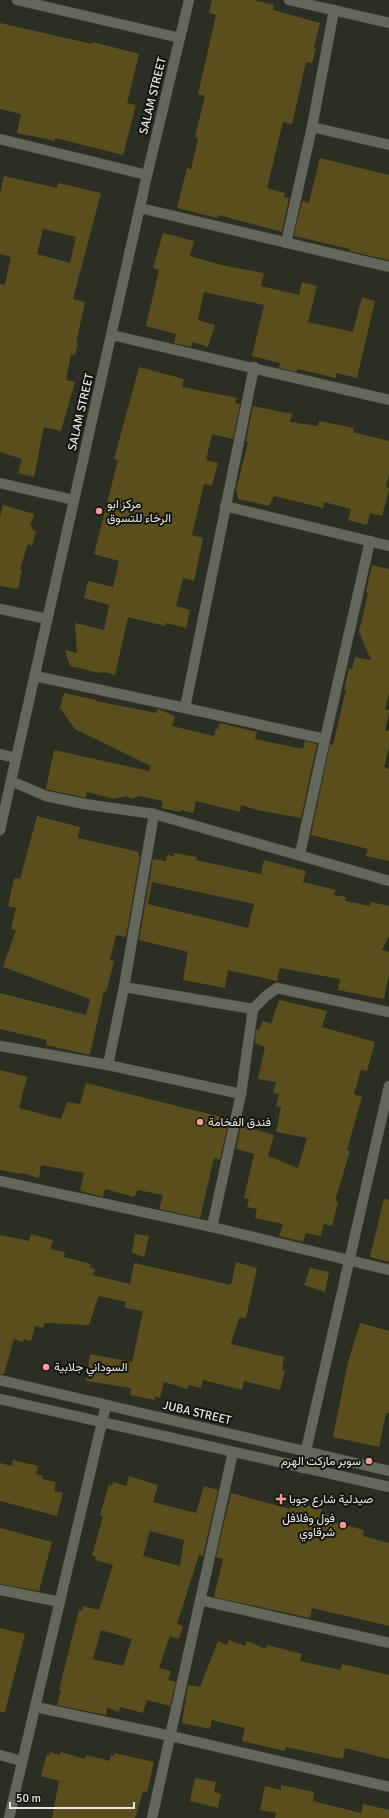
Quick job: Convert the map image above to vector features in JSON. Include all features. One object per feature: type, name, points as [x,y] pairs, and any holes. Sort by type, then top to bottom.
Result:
[{"type":"street","points":[[17,0],[31,1],[180,38]]},
{"type":"street","name":"SALAM STREET","points":[[0,830],[147,175],[189,0]]},
{"type":"street","points":[[289,0],[389,23]]},
{"type":"street","points":[[286,243],[312,127],[334,10]]},
{"type":"street","points":[[312,127],[389,145]]},
{"type":"street","points":[[0,139],[147,175]]},
{"type":"street","points":[[140,208],[389,267]]},
{"type":"street","points":[[112,335],[254,367],[389,400]]},
{"type":"street","points":[[185,708],[254,367]]},
{"type":"street","points":[[0,483],[74,500]]},
{"type":"street","points":[[225,506],[389,546]]},
{"type":"street","points":[[300,854],[370,541]]},
{"type":"street","points":[[0,609],[47,619]]},
{"type":"street","points":[[35,676],[325,739]]},
{"type":"street","points":[[0,754],[16,758]]},
{"type":"street","points":[[11,781],[46,796],[84,804],[154,814],[300,854],[389,881]]},
{"type":"street","points":[[108,1065],[124,987],[154,814]]},
{"type":"street","points":[[124,987],[253,1010]]},
{"type":"street","points":[[212,1227],[241,1094],[253,1010],[266,996],[277,988],[389,1012]]},
{"type":"street","points":[[0,1046],[108,1065],[241,1094]]},
{"type":"street","points":[[302,1468],[389,1086]]},
{"type":"street","points":[[0,1181],[212,1227],[389,1270]]},
{"type":"street","name":"JUBA STREET","points":[[0,1380],[389,1471]]},
{"type":"street","points":[[0,1399],[389,1487]]},
{"type":"street","points":[[10,1818],[22,1761],[36,1707],[106,1405]]},
{"type":"street","points":[[152,1818],[233,1452]]},
{"type":"street","points":[[0,1590],[60,1602]]},
{"type":"street","points":[[200,1600],[389,1643]]},
{"type":"street","points":[[36,1707],[171,1736],[389,1787]]},
{"type":"street","points":[[0,1756],[22,1761]]},
{"type":"building","points":[[212,0],[254,0],[274,5],[273,10],[320,23],[314,48],[316,49],[312,63],[306,62],[292,124],[283,122],[267,188],[285,193],[284,197],[289,198],[282,232],[218,215],[217,218],[177,208],[187,168],[191,169],[198,139],[195,137],[205,96],[198,94],[216,15],[209,13]]},
{"type":"building","points":[[0,23],[92,44],[93,42],[139,54],[127,103],[136,105],[123,155],[55,138],[55,141],[17,133],[21,114],[0,109]]},
{"type":"building","points":[[320,158],[389,175],[389,260],[294,236],[302,201],[309,203]]},
{"type":"building","points":[[4,176],[57,188],[58,183],[101,193],[73,299],[85,302],[76,343],[78,343],[75,355],[71,354],[66,380],[75,382],[61,431],[44,427],[34,477],[18,473],[22,459],[0,452],[0,284],[5,285],[11,257],[0,254],[0,194]],"holes":[[[43,229],[76,237],[70,263],[37,254]]]},
{"type":"building","points":[[163,233],[194,241],[190,256],[221,265],[264,273],[261,286],[299,295],[302,282],[317,286],[308,322],[353,332],[362,297],[375,301],[357,378],[336,373],[336,378],[297,369],[297,372],[279,368],[280,363],[252,356],[264,305],[204,292],[198,320],[215,325],[208,347],[193,342],[191,347],[174,343],[176,334],[146,326],[159,270],[153,268]]},
{"type":"building","points":[[139,367],[184,379],[182,387],[237,398],[235,403],[240,404],[233,439],[212,434],[206,460],[218,463],[212,486],[204,484],[192,535],[203,538],[194,581],[183,578],[176,606],[190,610],[186,628],[166,623],[165,626],[128,617],[115,675],[70,666],[65,650],[77,653],[75,623],[104,630],[109,605],[84,598],[88,581],[113,587],[119,561],[94,554],[118,460],[114,459]]},
{"type":"building","points":[[253,406],[292,414],[290,422],[318,426],[319,421],[354,428],[353,432],[389,441],[389,474],[386,487],[389,488],[389,490],[382,516],[370,513],[367,525],[348,520],[351,509],[324,502],[323,508],[274,496],[269,506],[238,499],[236,490],[248,442],[246,441]]},
{"type":"building","points":[[3,505],[34,514],[30,526],[33,527],[32,530],[36,531],[32,546],[28,544],[20,569],[22,570],[17,589],[0,586],[0,517]]},
{"type":"building","points":[[372,565],[389,569],[389,693],[385,709],[389,710],[389,712],[385,730],[389,731],[389,747],[384,767],[389,769],[389,861],[366,856],[368,849],[311,835],[330,744],[333,745],[346,690],[344,690],[349,668],[352,669],[355,657],[371,660],[359,632],[368,593],[366,592]]},
{"type":"building","points":[[64,693],[156,713],[158,709],[175,716],[172,726],[214,736],[220,723],[257,732],[255,739],[303,749],[305,741],[317,744],[301,818],[257,810],[241,805],[240,812],[196,801],[193,813],[181,810],[180,812],[161,808],[163,801],[139,796],[131,799],[126,796],[114,799],[87,792],[86,798],[46,789],[54,750],[149,771],[151,766],[75,729],[60,708]]},
{"type":"building","points":[[37,816],[80,827],[78,838],[139,852],[138,856],[140,856],[126,937],[116,935],[110,960],[114,961],[106,992],[104,991],[90,1055],[46,1045],[47,1040],[0,1029],[0,993],[86,1015],[90,999],[3,967],[16,930],[11,929],[16,908],[8,906],[14,878],[20,879]]},
{"type":"building","points":[[174,853],[197,857],[196,860],[261,874],[264,860],[306,871],[303,882],[336,890],[334,895],[346,897],[345,901],[370,906],[371,902],[389,906],[389,936],[382,950],[389,952],[389,974],[384,999],[338,990],[340,979],[280,968],[277,981],[228,970],[225,988],[183,980],[188,952],[139,940],[153,859],[166,861],[167,855],[174,856]],"holes":[[[152,882],[254,904],[248,928],[148,904]]]},
{"type":"building","points":[[279,1000],[327,1011],[322,1027],[375,1042],[367,1071],[361,1070],[354,1094],[362,1097],[347,1150],[350,1151],[335,1201],[338,1202],[332,1226],[324,1224],[321,1236],[306,1233],[303,1242],[279,1236],[283,1224],[255,1218],[257,1209],[247,1207],[249,1199],[244,1198],[254,1154],[236,1149],[241,1125],[274,1135],[268,1156],[298,1168],[307,1138],[276,1132],[281,1107],[276,1106],[279,1094],[273,1093],[276,1082],[258,1079],[265,1047],[255,1043],[256,1031],[257,1029],[259,1030],[263,1021],[271,1024]]},
{"type":"building","points":[[0,1070],[27,1077],[19,1108],[61,1119],[67,1102],[80,1104],[86,1083],[229,1119],[220,1160],[214,1158],[200,1218],[159,1209],[163,1195],[138,1190],[134,1197],[105,1189],[103,1197],[80,1191],[84,1173],[41,1165],[39,1178],[22,1173],[0,1170]]},
{"type":"building","points":[[384,1199],[389,1200],[389,1262],[370,1257]]},
{"type":"building","points":[[31,1234],[53,1240],[50,1249],[65,1252],[64,1257],[91,1264],[90,1268],[95,1269],[93,1275],[130,1284],[134,1263],[231,1285],[236,1262],[257,1268],[246,1318],[239,1318],[231,1344],[284,1357],[282,1370],[285,1371],[280,1390],[244,1381],[242,1390],[203,1380],[201,1388],[188,1385],[188,1389],[164,1382],[160,1398],[155,1396],[155,1400],[130,1395],[131,1388],[86,1381],[90,1354],[132,1362],[143,1311],[125,1308],[126,1302],[100,1296],[98,1297],[89,1325],[45,1323],[43,1328],[35,1326],[31,1341],[24,1339],[23,1342],[14,1339],[4,1374],[0,1374],[0,1235],[29,1241]]},
{"type":"building","points":[[135,1234],[149,1236],[144,1257],[132,1253]]},
{"type":"building","points":[[310,1268],[329,1272],[325,1292],[304,1285]]},
{"type":"building","points":[[360,1323],[389,1331],[389,1413],[386,1413],[379,1447],[333,1437],[348,1362]]},
{"type":"building","points":[[13,1460],[38,1466],[36,1474],[43,1476],[42,1479],[56,1482],[54,1491],[63,1493],[57,1516],[0,1501],[0,1463],[12,1466]]},
{"type":"building","points":[[129,1476],[158,1485],[153,1502],[196,1513],[204,1486],[218,1490],[203,1556],[199,1555],[177,1624],[183,1626],[179,1639],[170,1636],[159,1668],[171,1671],[168,1680],[176,1682],[170,1706],[147,1700],[143,1713],[120,1707],[119,1712],[107,1708],[106,1715],[57,1705],[61,1690],[59,1690],[79,1610],[82,1611],[83,1606],[99,1610],[113,1565],[95,1560],[96,1557],[92,1556],[103,1516],[100,1515],[109,1485],[112,1486],[113,1482],[126,1486]],"holes":[[[150,1531],[184,1540],[180,1566],[143,1556]],[[101,1630],[132,1639],[123,1666],[93,1659]]]},
{"type":"building","points":[[231,1493],[290,1509],[292,1502],[322,1509],[321,1513],[331,1516],[330,1521],[364,1530],[363,1536],[389,1543],[389,1626],[312,1608],[310,1618],[214,1597],[223,1559],[216,1557]]},
{"type":"building","points":[[0,1528],[52,1542],[39,1591],[0,1584]]},
{"type":"building","points":[[0,1628],[25,1634],[5,1712],[0,1712]]},
{"type":"building","points":[[229,1640],[245,1646],[247,1641],[266,1649],[267,1645],[302,1654],[300,1661],[340,1670],[342,1664],[389,1675],[389,1759],[345,1748],[343,1759],[286,1747],[285,1751],[242,1741],[245,1728],[212,1720],[210,1729],[182,1723],[188,1685],[200,1687],[218,1641],[227,1645]]},
{"type":"building","points":[[50,1752],[60,1755],[61,1752],[85,1759],[86,1755],[110,1761],[111,1755],[114,1756],[114,1753],[154,1762],[147,1792],[143,1791],[135,1818],[52,1818],[59,1781],[41,1776],[47,1754],[50,1755]]},
{"type":"building","points":[[195,1778],[216,1782],[214,1792],[221,1794],[218,1808],[190,1801]]},
{"type":"building","points":[[281,1785],[314,1792],[313,1801],[361,1813],[361,1815],[363,1804],[389,1810],[389,1818],[275,1818],[276,1813],[260,1810],[265,1786],[281,1790]]},
{"type":"place","name":"مركز ابو الرخاء للتسوق","points":[[99,511]]},
{"type":"place","name":"فندق الفخامة","points":[[200,1122]]},
{"type":"place","name":"السوداني جلابية","points":[[46,1367]]},
{"type":"place","name":"سوبر ماركت الهرم","points":[[369,1461]]},
{"type":"place","name":"صيدلية شارع جوبا","points":[[281,1499]]},
{"type":"place","name":"فول وفلافل شرقاوي","points":[[343,1525]]}]
